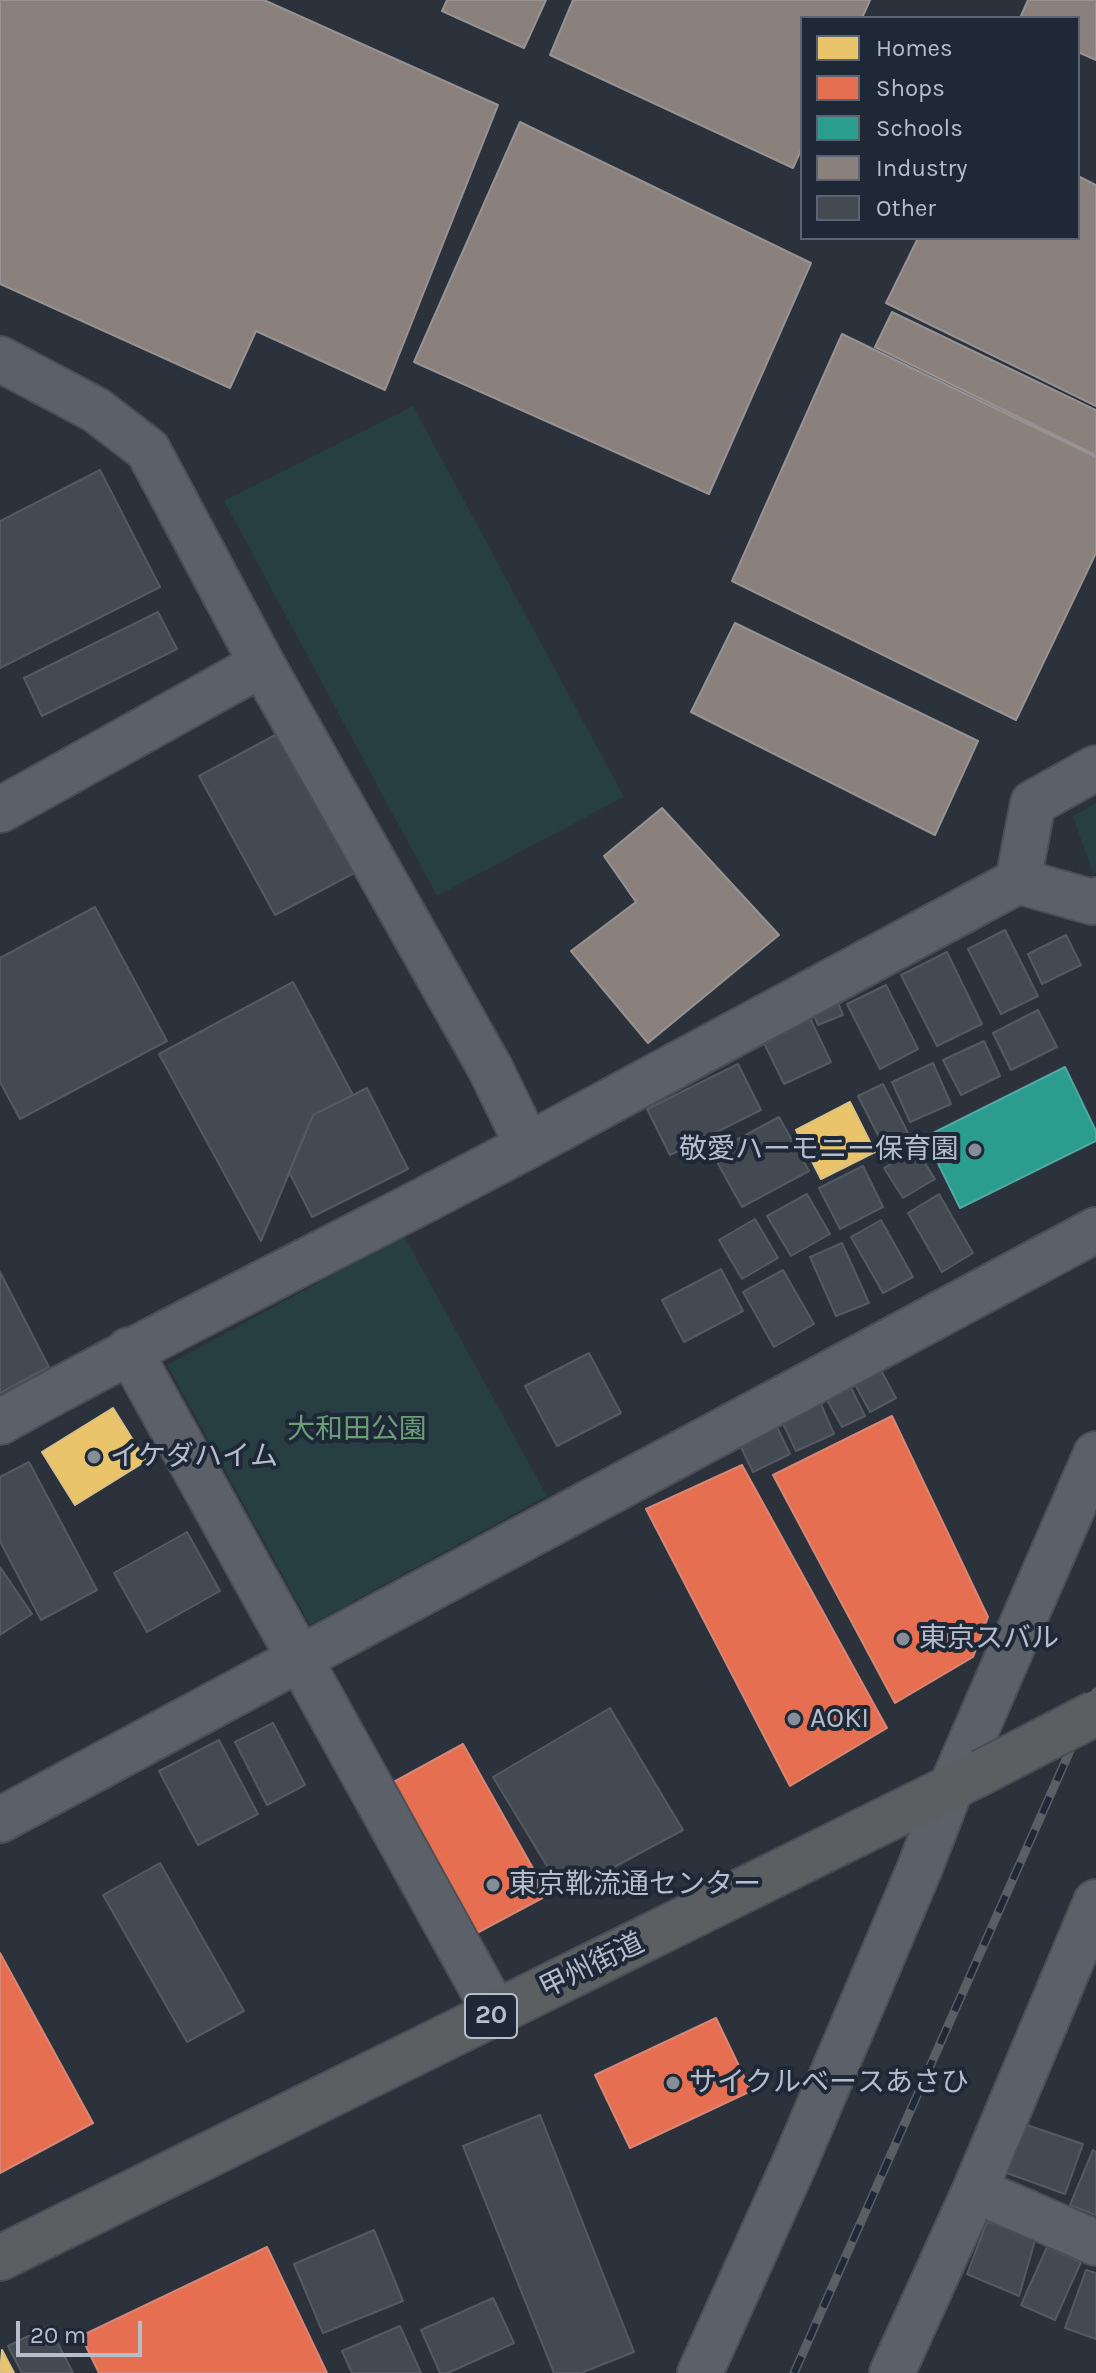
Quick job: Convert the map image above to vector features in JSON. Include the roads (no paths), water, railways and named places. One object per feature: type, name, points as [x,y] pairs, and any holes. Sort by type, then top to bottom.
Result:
[{"type":"highway","name":"甲州街道","points":[[0,2258],[966,1781],[1096,1713]]},
{"type":"street","points":[[0,359],[96,410],[148,450],[262,664],[490,1068],[528,1146]]},
{"type":"street","points":[[0,810],[262,664]]},
{"type":"street","points":[[1018,881],[1033,803],[1096,768]]},
{"type":"street","points":[[0,1422],[129,1350],[528,1146],[1018,881],[1092,902],[1096,900]]},
{"type":"street","points":[[0,1820],[1096,1230]]},
{"type":"street","points":[[129,1350],[496,2014]]},
{"type":"street","points":[[700,2373],[796,2160],[913,1884],[966,1781],[1096,1454]]},
{"type":"street","points":[[892,2373],[975,2190],[1096,1902]]},
{"type":"street","points":[[975,2190],[1096,2243]]},
{"type":"railway","points":[[794,2373],[1096,1692]]},
{"type":"place","name":"敬愛ハーモニー保育園","points":[[975,1150]]},
{"type":"place","name":"イケダハイム","points":[[94,1457]]},
{"type":"place","name":"東京スバル","points":[[903,1639]]},
{"type":"place","name":"AOKI","points":[[794,1719]]},
{"type":"place","name":"東京靴流通センター","points":[[493,1885]]},
{"type":"place","name":"サイクルベースあさひ","points":[[673,2083]]},
{"type":"park label","name":"大和田公園","points":[[357,1430]]}]
